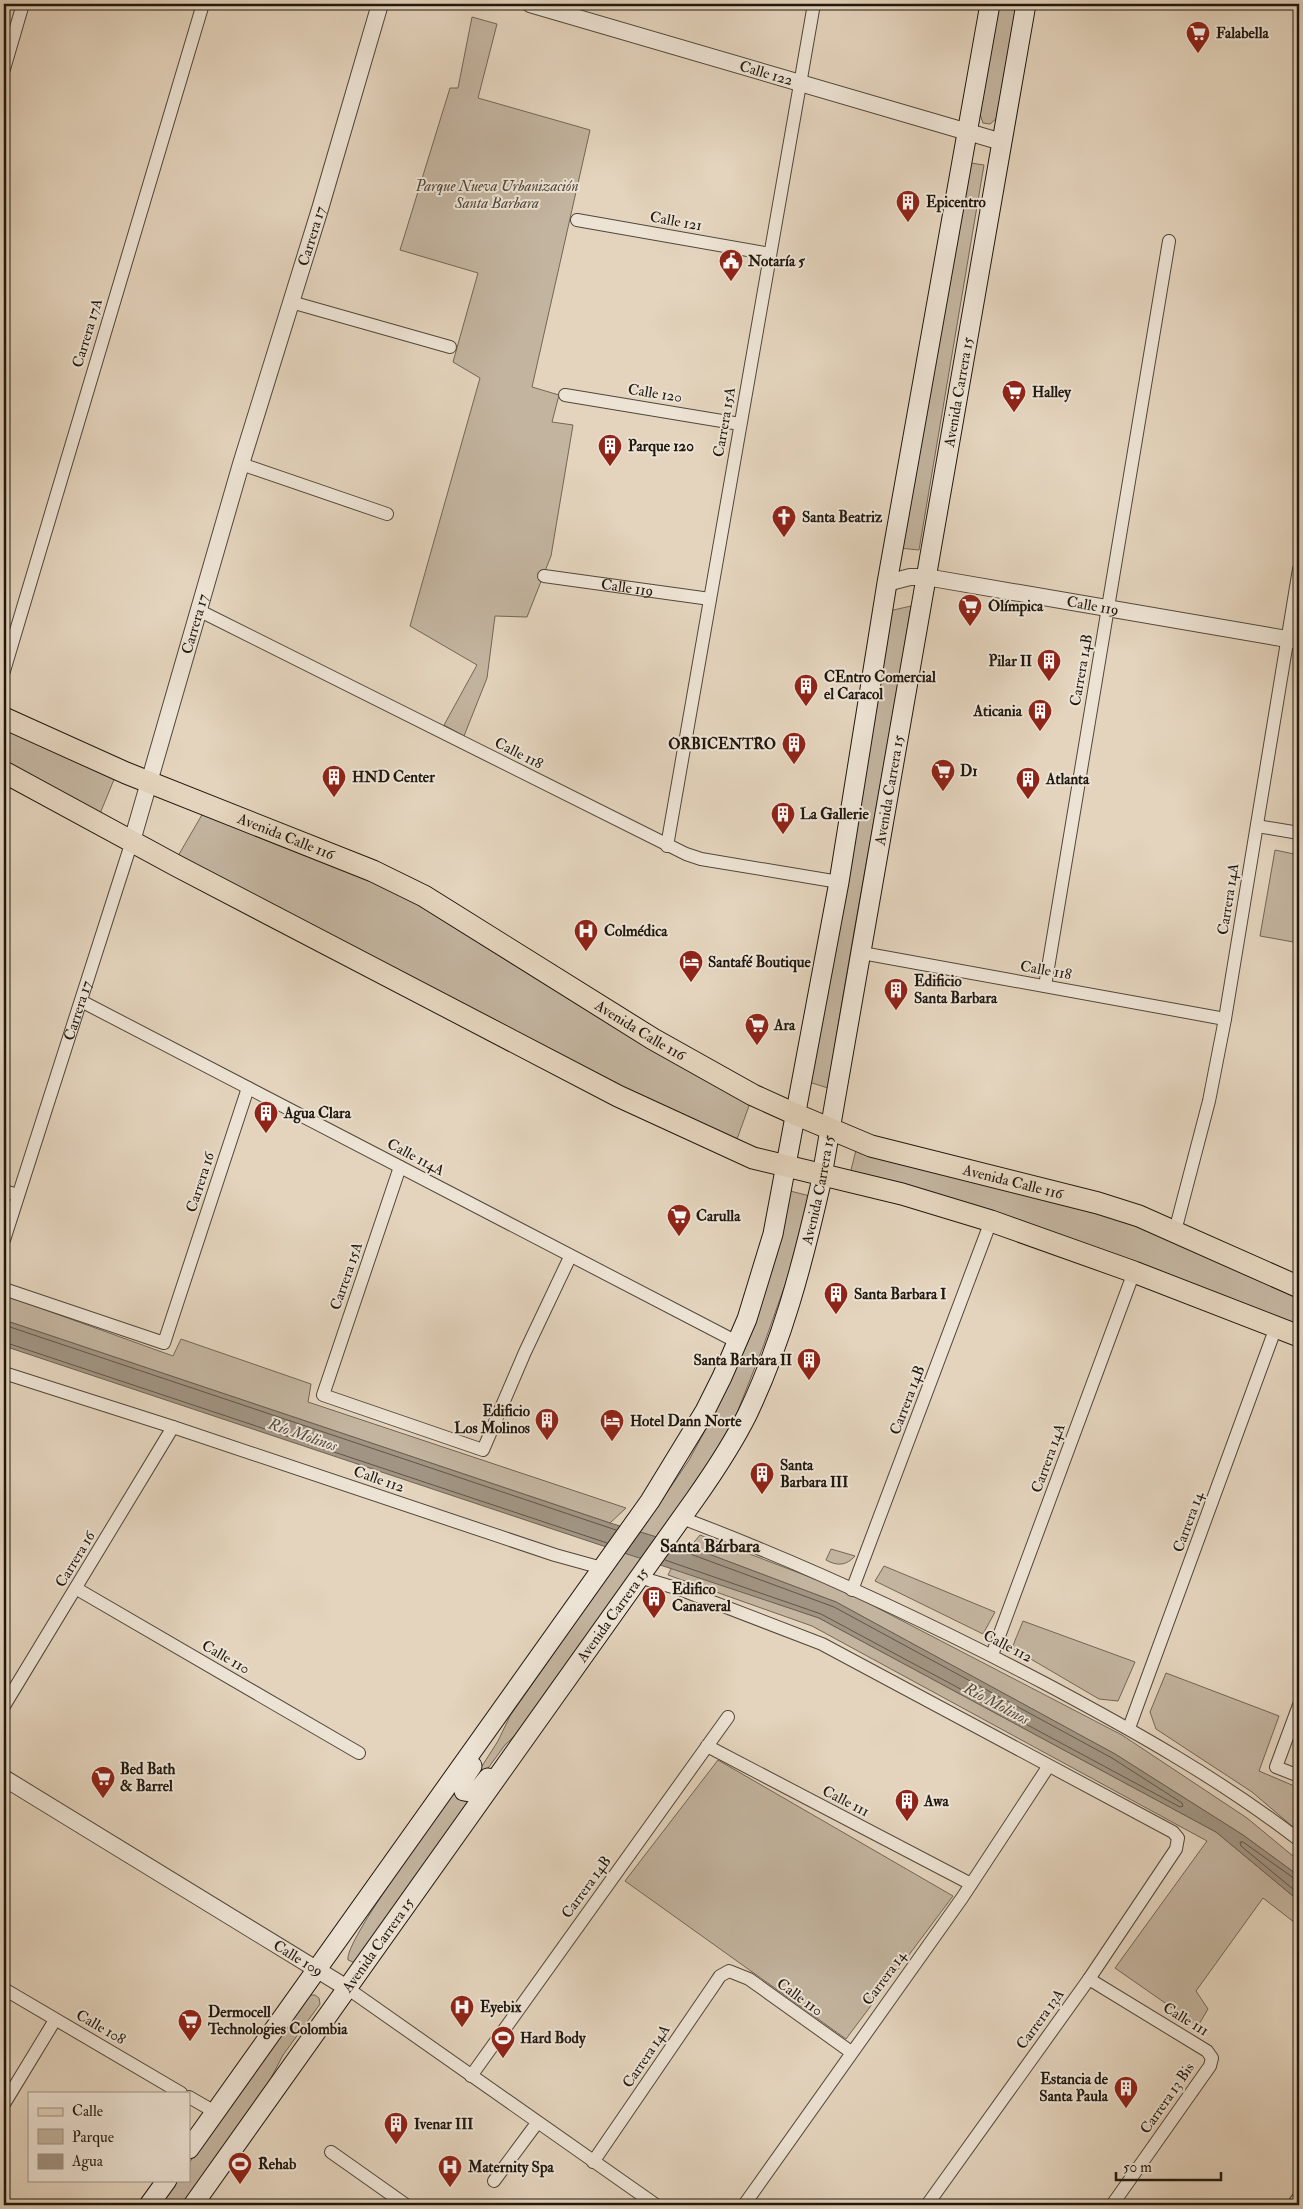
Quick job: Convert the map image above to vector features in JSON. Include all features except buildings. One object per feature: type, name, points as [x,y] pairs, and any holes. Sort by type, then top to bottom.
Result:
[{"type":"main road","points":[[190,2148],[641,1514],[705,1411],[737,1342],[766,1261],[786,1167],[838,882],[887,583],[990,4]]},
{"type":"main road","name":"Avenida Carrera 15","points":[[194,2205],[679,1522],[731,1444],[757,1393],[794,1294],[831,1130],[1026,4]]},
{"type":"main road","name":"Avenida Calle 116","points":[[4,718],[150,782],[373,871],[424,896],[653,1039],[753,1095],[831,1130],[871,1146],[1098,1203],[1175,1231],[1299,1287]]},
{"type":"main road","points":[[4,772],[618,1096],[754,1158],[902,1194],[991,1221],[1134,1272],[1299,1336]]},
{"type":"main road","points":[[498,1714],[492,1736],[462,1781],[462,1788],[467,1793],[478,1792],[505,1754],[528,1734]]},
{"type":"main road","points":[[149,2205],[166,2182]]},
{"type":"street","points":[[4,69],[23,4]]},
{"type":"street","name":"Carrera 17A","points":[[4,671],[202,4]]},
{"type":"street","name":"Carrera 17","points":[[4,1240],[150,782],[241,464],[380,4]]},
{"type":"street","name":"Calle 122","points":[[530,4],[1002,142]]},
{"type":"street","name":"Carrera 15A","points":[[667,846],[814,4]]},
{"type":"street","name":"Calle 121","points":[[577,220],[770,254]]},
{"type":"street","name":"Carrera 14B","points":[[1045,986],[1169,241]]},
{"type":"street","points":[[291,302],[450,347]]},
{"type":"street","name":"Calle 120","points":[[565,395],[740,424]]},
{"type":"street","points":[[241,464],[387,514]]},
{"type":"street","name":"Carrera 14A","points":[[1175,1231],[1208,1101],[1225,1019],[1257,826],[1294,640],[1299,569]]},
{"type":"street","name":"Calle 119","points":[[544,576],[710,598]]},
{"type":"street","name":"Calle 119","points":[[887,583],[910,577],[926,577],[1294,640]]},
{"type":"street","name":"Calle 118","points":[[198,610],[667,846],[701,859],[838,882]]},
{"type":"street","points":[[1257,826],[1299,833]]},
{"type":"street","name":"Calle 118","points":[[862,953],[1225,1019]]},
{"type":"street","name":"Calle 114A","points":[[81,1001],[570,1257],[737,1342]]},
{"type":"street","name":"Carrera 16","points":[[4,1289],[164,1343],[248,1088]]},
{"type":"street","name":"Carrera 15A","points":[[400,1167],[323,1395],[483,1450],[525,1352],[570,1257]]},
{"type":"street","points":[[4,1191],[18,1195]]},
{"type":"street","name":"Carrera 14B","points":[[852,1590],[991,1221]]},
{"type":"street","name":"Carrera 14A","points":[[992,1655],[1134,1272]]},
{"type":"street","name":"Carrera 14","points":[[1128,1728],[1276,1327]]},
{"type":"street","name":"Calle 112","points":[[4,1373],[173,1427],[555,1555],[602,1568]]},
{"type":"street","name":"Carrera 16","points":[[4,1706],[173,1427]]},
{"type":"street","name":"Calle 112","points":[[679,1522],[852,1590],[992,1655],[1182,1759],[1259,1809],[1299,1840]]},
{"type":"street","points":[[644,1571],[679,1589],[822,1644],[1048,1767]]},
{"type":"street","name":"Calle 110","points":[[76,1589],[359,1753]]},
{"type":"street","points":[[1299,1705],[1276,1767],[1299,1776]]},
{"type":"street","name":"Carrera 14B","points":[[471,2076],[728,1717]]},
{"type":"street","name":"Calle 111","points":[[707,1746],[971,1884]]},
{"type":"street","name":"Carrera 14","points":[[744,2205],[971,1884],[1048,1767]]},
{"type":"street","name":"Carrera 13A","points":[[927,2205],[1089,1979],[1176,1849],[1178,1838],[1173,1832],[1048,1767]]},
{"type":"street","name":"Calle 109","points":[[4,1778],[318,1969],[656,2205]]},
{"type":"street","name":"Carrera 14A","points":[[593,2162],[720,1976],[729,1971]]},
{"type":"street","name":"Calle 110","points":[[729,1971],[749,1979],[852,2052]]},
{"type":"street","name":"Calle 111","points":[[1089,1979],[1207,2050],[1212,2058]]},
{"type":"street","name":"Calle 108","points":[[4,1989],[179,2092]]},
{"type":"street","points":[[4,2104],[56,2020]]},
{"type":"street","name":"Carrera 13 Bis","points":[[1112,2205],[1210,2066],[1212,2058]]},
{"type":"street","points":[[190,2098],[215,2112]]},
{"type":"street","points":[[494,2182],[537,2123]]},
{"type":"street","points":[[331,2152],[406,2205]]},
{"type":"street","points":[[1293,2205],[1299,2197]]},
{"type":"green space","points":[[999,4],[1018,4],[996,119],[990,124],[983,123],[980,114]]},
{"type":"green space","name":"Parque Nueva Urbanización Santa Barbara","points":[[472,17],[497,24],[478,98],[590,130],[532,387],[559,395],[552,422],[573,425],[551,556],[527,617],[495,616],[487,678],[464,736],[444,725],[477,665],[410,626],[480,378],[453,362],[478,273],[400,250],[450,88],[458,88]]},
{"type":"green space","points":[[971,163],[984,165],[919,550],[899,548]]},
{"type":"green space","points":[[911,606],[828,1088],[809,1082],[889,611]]},
{"type":"green space","points":[[4,726],[115,777],[99,816],[4,764]]},
{"type":"green space","points":[[203,813],[376,881],[475,937],[750,1103],[736,1142],[662,1110],[178,856]]},
{"type":"green space","points":[[1275,850],[1299,855],[1299,943],[1260,936]]},
{"type":"green space","points":[[856,1150],[1131,1222],[1299,1295],[1299,1327],[850,1174]]},
{"type":"green space","points":[[790,1191],[810,1196],[791,1268],[763,1347],[731,1428],[659,1538],[640,1532],[689,1460],[713,1416],[737,1364]]},
{"type":"green space","points":[[4,1295],[173,1356],[181,1339],[311,1384],[308,1402],[626,1508],[610,1523],[4,1320]]},
{"type":"green space","points":[[700,1535],[841,1589],[1122,1735],[1247,1818],[1299,1861],[1299,1876],[1243,1835],[1115,1754],[836,1602],[690,1547]]},
{"type":"green space","points":[[831,1549],[855,1556],[845,1563],[834,1563],[826,1560]]},
{"type":"green space","points":[[624,1553],[642,1558],[525,1726],[505,1745],[480,1779],[475,1777],[498,1741],[510,1716]]},
{"type":"green space","points":[[884,1566],[995,1612],[983,1634],[875,1581]]},
{"type":"green space","points":[[672,1567],[819,1618],[1216,1832],[1299,1901],[1299,1926],[1263,1898],[1196,1991],[1208,2009],[1198,2026],[1115,1968],[1207,1841],[812,1626],[668,1575]]},
{"type":"green space","points":[[1023,1621],[1135,1662],[1118,1701],[1099,1699],[1012,1648]]},
{"type":"green space","points":[[1166,1673],[1279,1716],[1259,1771],[1299,1788],[1299,1832],[1252,1792],[1156,1729],[1150,1712]]},
{"type":"green space","points":[[718,1760],[953,1896],[846,2039],[625,1881]]},
{"type":"green space","points":[[455,1791],[461,1800],[472,1802],[359,1960],[353,1962],[348,1960],[351,1948],[376,1905]]},
{"type":"green space","points":[[309,1995],[315,1995],[319,1998],[320,2004],[283,2055],[260,2099],[186,2205],[159,2205],[176,2182],[190,2182],[190,2162]]},
{"type":"water","name":"Río Molinos","points":[[4,1320],[610,1523],[690,1547],[836,1602],[1115,1754],[1243,1835],[1299,1876],[1299,1901],[1216,1832],[819,1618],[4,1346]]},
{"type":"place","name":"Falabella","points":[[1198,54]]},
{"type":"place","name":"Epicentro","points":[[908,223]]},
{"type":"place","name":"Notaría 5","points":[[731,282]]},
{"type":"place","name":"Halley","points":[[1014,413]]},
{"type":"place","name":"Parque 120","points":[[610,467]]},
{"type":"place","name":"Santa Beatriz","points":[[784,538]]},
{"type":"place","name":"Olímpica","points":[[970,627]]},
{"type":"place","name":"Pilar II","points":[[1049,682]]},
{"type":"place","name":"CEntro Comercial el Caracol","points":[[806,707]]},
{"type":"place","name":"Aticania","points":[[1040,732]]},
{"type":"place","name":"ORBICENTRO","points":[[794,765]]},
{"type":"place","name":"D1","points":[[943,792]]},
{"type":"place","name":"HND Center","points":[[334,798]]},
{"type":"place","name":"Atlanta","points":[[1028,800]]},
{"type":"place","name":"La Gallerie","points":[[783,835]]},
{"type":"place","name":"Colmédica","points":[[586,952]]},
{"type":"place","name":"Santafé Boutique","points":[[691,983]]},
{"type":"place","name":"Edificio Santa Barbara","points":[[896,1011]]},
{"type":"place","name":"Ara","points":[[757,1046]]},
{"type":"place","name":"Agua Clara","points":[[266,1134]]},
{"type":"place","name":"Carulla","points":[[679,1237]]},
{"type":"place","name":"Santa Barbara I","points":[[836,1315]]},
{"type":"place","name":"Santa Barbara II","points":[[809,1381]]},
{"type":"place","name":"Edificio Los Molinos","points":[[547,1441]]},
{"type":"place","name":"Hotel Dann Norte","points":[[612,1442]]},
{"type":"place","name":"Santa Barbara III","points":[[762,1495]]},
{"type":"place","name":"Edifico Canaveral","points":[[654,1619]]},
{"type":"place","name":"Bed Bath & Barrel","points":[[103,1799]]},
{"type":"place","name":"Awa","points":[[907,1822]]},
{"type":"place","name":"Eyebix","points":[[462,2028]]},
{"type":"place","name":"Dermocell Technologies Colombia","points":[[190,2042]]},
{"type":"place","name":"Hard Body","points":[[503,2059]]},
{"type":"place","name":"Estancia de Santa Paula","points":[[1126,2109]]},
{"type":"place","name":"Ivenar III","points":[[396,2145]]},
{"type":"place","name":"Rehab","points":[[240,2185]]},
{"type":"place","name":"Maternity Spa","points":[[450,2188]]},
{"type":"district","name":"Santa Bárbara","points":[[710,1546]]}]
